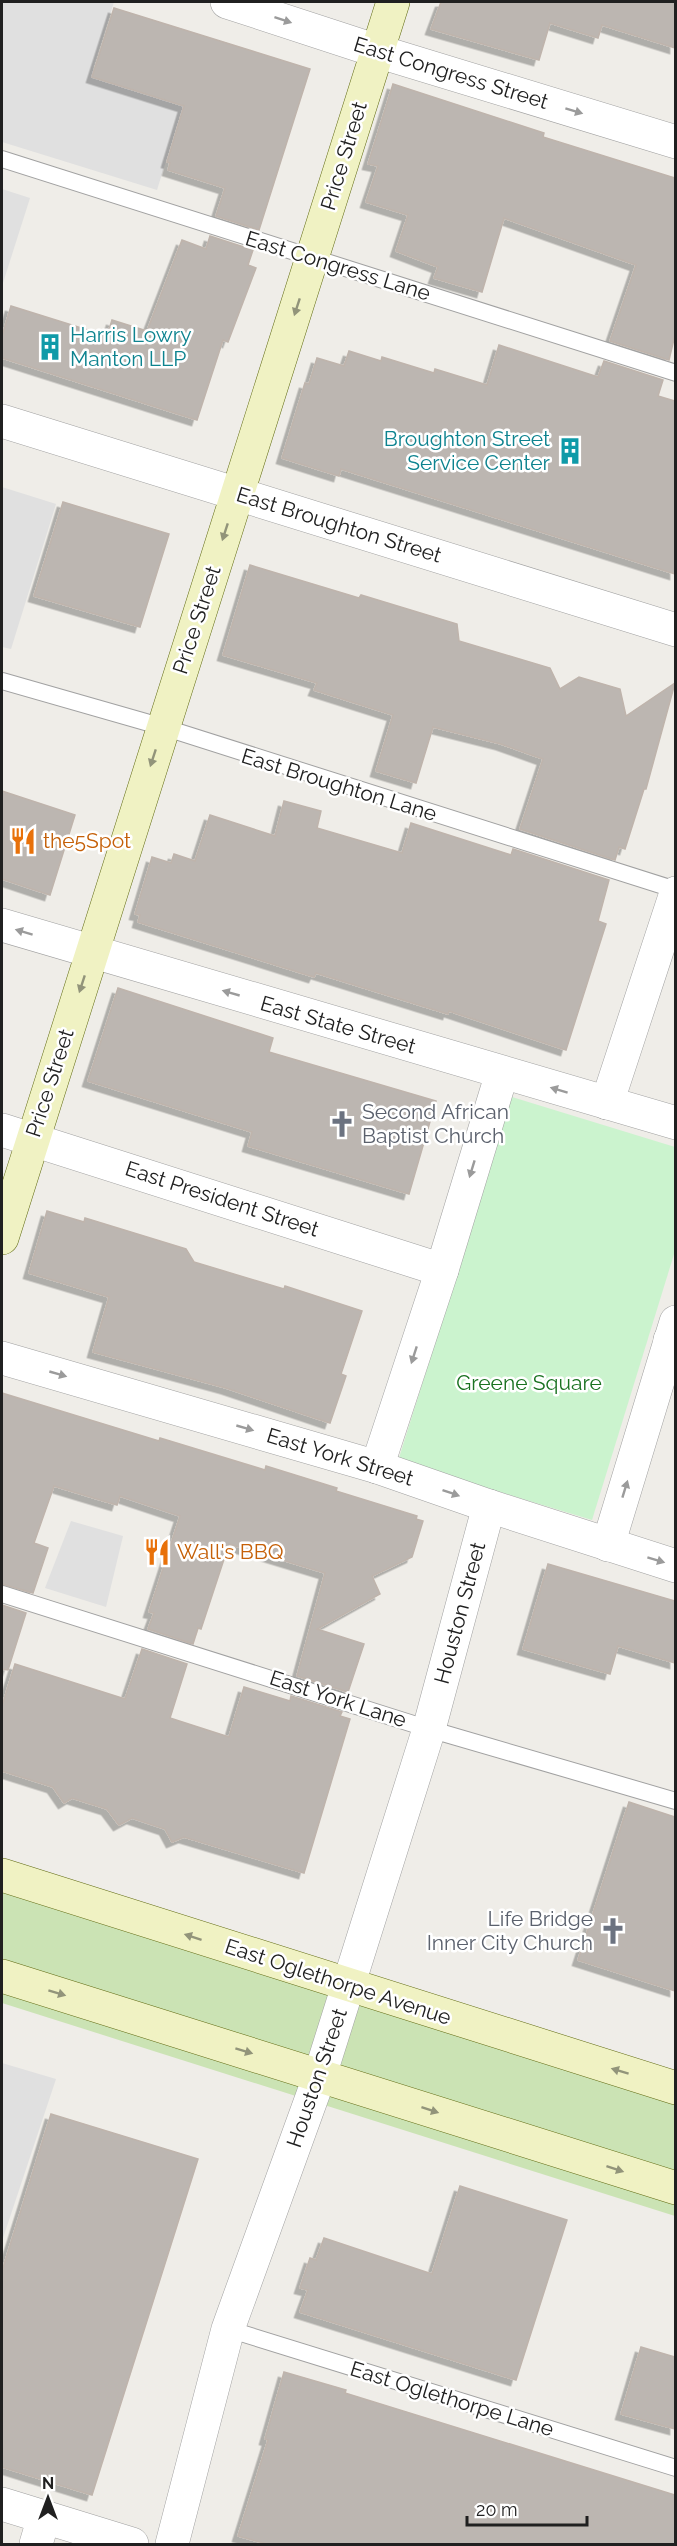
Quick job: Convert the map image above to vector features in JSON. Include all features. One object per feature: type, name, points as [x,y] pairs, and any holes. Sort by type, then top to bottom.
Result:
[{"type":"main road","name":"Price Street","points":[[2,1238],[393,2]]},
{"type":"main road","name":"East Oglethorpe Avenue","points":[[2,1875],[675,2088]]},
{"type":"main road","points":[[2,1979],[320,2075],[675,2188]]},
{"type":"street","name":"East Congress Street","points":[[228,2],[377,51],[675,142]]},
{"type":"street","name":"East Broughton Street","points":[[2,421],[675,630]]},
{"type":"street","points":[[607,1103],[675,892]]},
{"type":"street","name":"East State Street","points":[[2,925],[675,1123]]},
{"type":"street","points":[[377,1467],[442,1270],[502,1072]]},
{"type":"street","name":"East President Street","points":[[2,1130],[442,1270]]},
{"type":"street","points":[[608,1545],[674,1335]]},
{"type":"street","name":"East York Street","points":[[2,1358],[377,1467],[675,1566]]},
{"type":"street","name":"Houston Street","points":[[172,2544],[228,2329],[320,2075],[429,1729],[489,1506]]},
{"type":"street","points":[[2,2504],[40,2531],[132,2544]]},
{"type":"lane","name":"East Congress Lane","points":[[2,159],[675,373]]},
{"type":"lane","name":"East Broughton Lane","points":[[2,681],[163,728],[675,892]]},
{"type":"lane","name":"East York Lane","points":[[2,1594],[429,1729],[675,1801]]},
{"type":"lane","name":"East Oglethorpe Lane","points":[[228,2329],[675,2468]]},
{"type":"green space","name":"Greene Square","points":[[512,1097],[675,1147],[675,1251],[592,1520],[398,1461]]},
{"type":"green space","points":[[2,1867],[675,2073],[675,2216],[2,2003]]},
{"type":"shaded area","points":[[2,2],[114,2],[93,68],[186,97],[157,190],[2,142]]},
{"type":"shaded area","points":[[2,189],[30,198],[2,286]]},
{"type":"shaded area","points":[[2,487],[56,504],[11,649],[2,647]]},
{"type":"shaded area","points":[[71,1521],[123,1536],[106,1607],[45,1588]]},
{"type":"shaded area","points":[[2,2063],[56,2079],[2,2241]]},
{"type":"building","points":[[441,2],[675,2],[675,48],[602,25],[598,38],[550,23],[539,60],[431,29]]},
{"type":"building","points":[[114,8],[310,69],[259,230],[216,216],[225,188],[168,170],[170,163],[167,162],[184,106],[92,77]]},
{"type":"building","points":[[393,84],[544,133],[543,137],[675,178],[675,335],[669,360],[610,341],[636,265],[504,218],[482,292],[434,278],[438,267],[396,251],[408,215],[366,202],[378,166],[368,164]]},
{"type":"building","points":[[210,236],[253,250],[248,265],[256,268],[228,342],[223,340],[197,420],[2,358],[2,336],[11,306],[107,336],[112,320],[147,331],[182,240],[206,249]]},
{"type":"building","name":"Broughton Street Service Center","points":[[499,345],[598,377],[604,361],[663,380],[658,396],[675,401],[675,574],[341,469],[339,476],[282,458],[305,383],[309,384],[317,358],[344,366],[349,351],[381,361],[382,357],[434,373],[435,369],[487,385]]},
{"type":"building","points":[[63,502],[169,534],[140,627],[34,596]]},
{"type":"building","points":[[250,565],[359,598],[361,595],[457,624],[459,641],[550,668],[560,689],[579,677],[620,689],[626,716],[675,683],[646,789],[644,789],[625,849],[619,847],[615,860],[520,829],[543,759],[501,744],[433,727],[416,783],[376,771],[393,715],[314,690],[317,683],[223,655]]},
{"type":"building","points":[[2,791],[75,815],[50,895],[2,879]]},
{"type":"building","points":[[284,801],[321,811],[317,828],[402,853],[411,823],[511,855],[513,849],[609,880],[598,921],[606,924],[566,1050],[449,1011],[448,1014],[316,973],[314,977],[138,922],[140,915],[135,914],[152,857],[171,863],[174,854],[195,861],[210,815],[275,836]]},
{"type":"building","points":[[118,988],[273,1038],[269,1052],[436,1101],[409,1194],[248,1146],[252,1132],[88,1081]]},
{"type":"building","points":[[47,1211],[84,1222],[85,1218],[186,1249],[194,1262],[284,1289],[285,1286],[362,1311],[341,1374],[346,1376],[330,1423],[226,1388],[93,1352],[109,1297],[29,1273]]},
{"type":"building","points":[[2,1393],[159,1441],[160,1438],[265,1470],[266,1466],[417,1516],[416,1519],[423,1521],[412,1557],[372,1576],[380,1594],[317,1629],[364,1644],[348,1692],[297,1676],[325,1573],[229,1544],[201,1629],[198,1628],[193,1644],[148,1629],[154,1613],[149,1612],[180,1516],[120,1496],[117,1505],[54,1486],[34,1543],[48,1548],[33,1593],[2,1584]]},
{"type":"building","points":[[548,1564],[675,1601],[675,1663],[618,1646],[610,1674],[523,1649]]},
{"type":"building","points":[[2,1605],[26,1613],[8,1670],[2,1669]]},
{"type":"building","points":[[142,1649],[187,1664],[170,1718],[229,1737],[244,1687],[290,1701],[291,1696],[342,1712],[340,1716],[350,1719],[304,1873],[184,1837],[172,1842],[165,1829],[132,1818],[119,1825],[107,1809],[72,1798],[64,1803],[53,1787],[2,1771],[2,1706],[15,1664],[125,1699]]},
{"type":"building","points":[[629,1802],[675,1817],[675,1991],[578,1960]]},
{"type":"building","points":[[51,2114],[198,2159],[92,2495],[2,2467],[2,2271]]},
{"type":"building","points":[[460,2186],[567,2220],[516,2380],[300,2312],[308,2290],[300,2288],[310,2258],[316,2260],[324,2238],[432,2274]]},
{"type":"building","points":[[641,2347],[675,2357],[675,2429],[621,2414]]},
{"type":"building","points":[[284,2372],[675,2495],[675,2544],[267,2544],[238,2536],[268,2440],[265,2439]]},
{"type":"place","name":"Harris Lowry Manton LLP","points":[[50,347]]},
{"type":"place","name":"Broughton Street Service Center","points":[[570,451]]},
{"type":"place","name":"the5Spot","points":[[23,841]]},
{"type":"place","name":"Second African Baptist Church","points":[[342,1124]]},
{"type":"place","name":"Wall's BBQ","points":[[157,1552]]},
{"type":"place","name":"Life Bridge Inner City Church","points":[[613,1931]]}]
